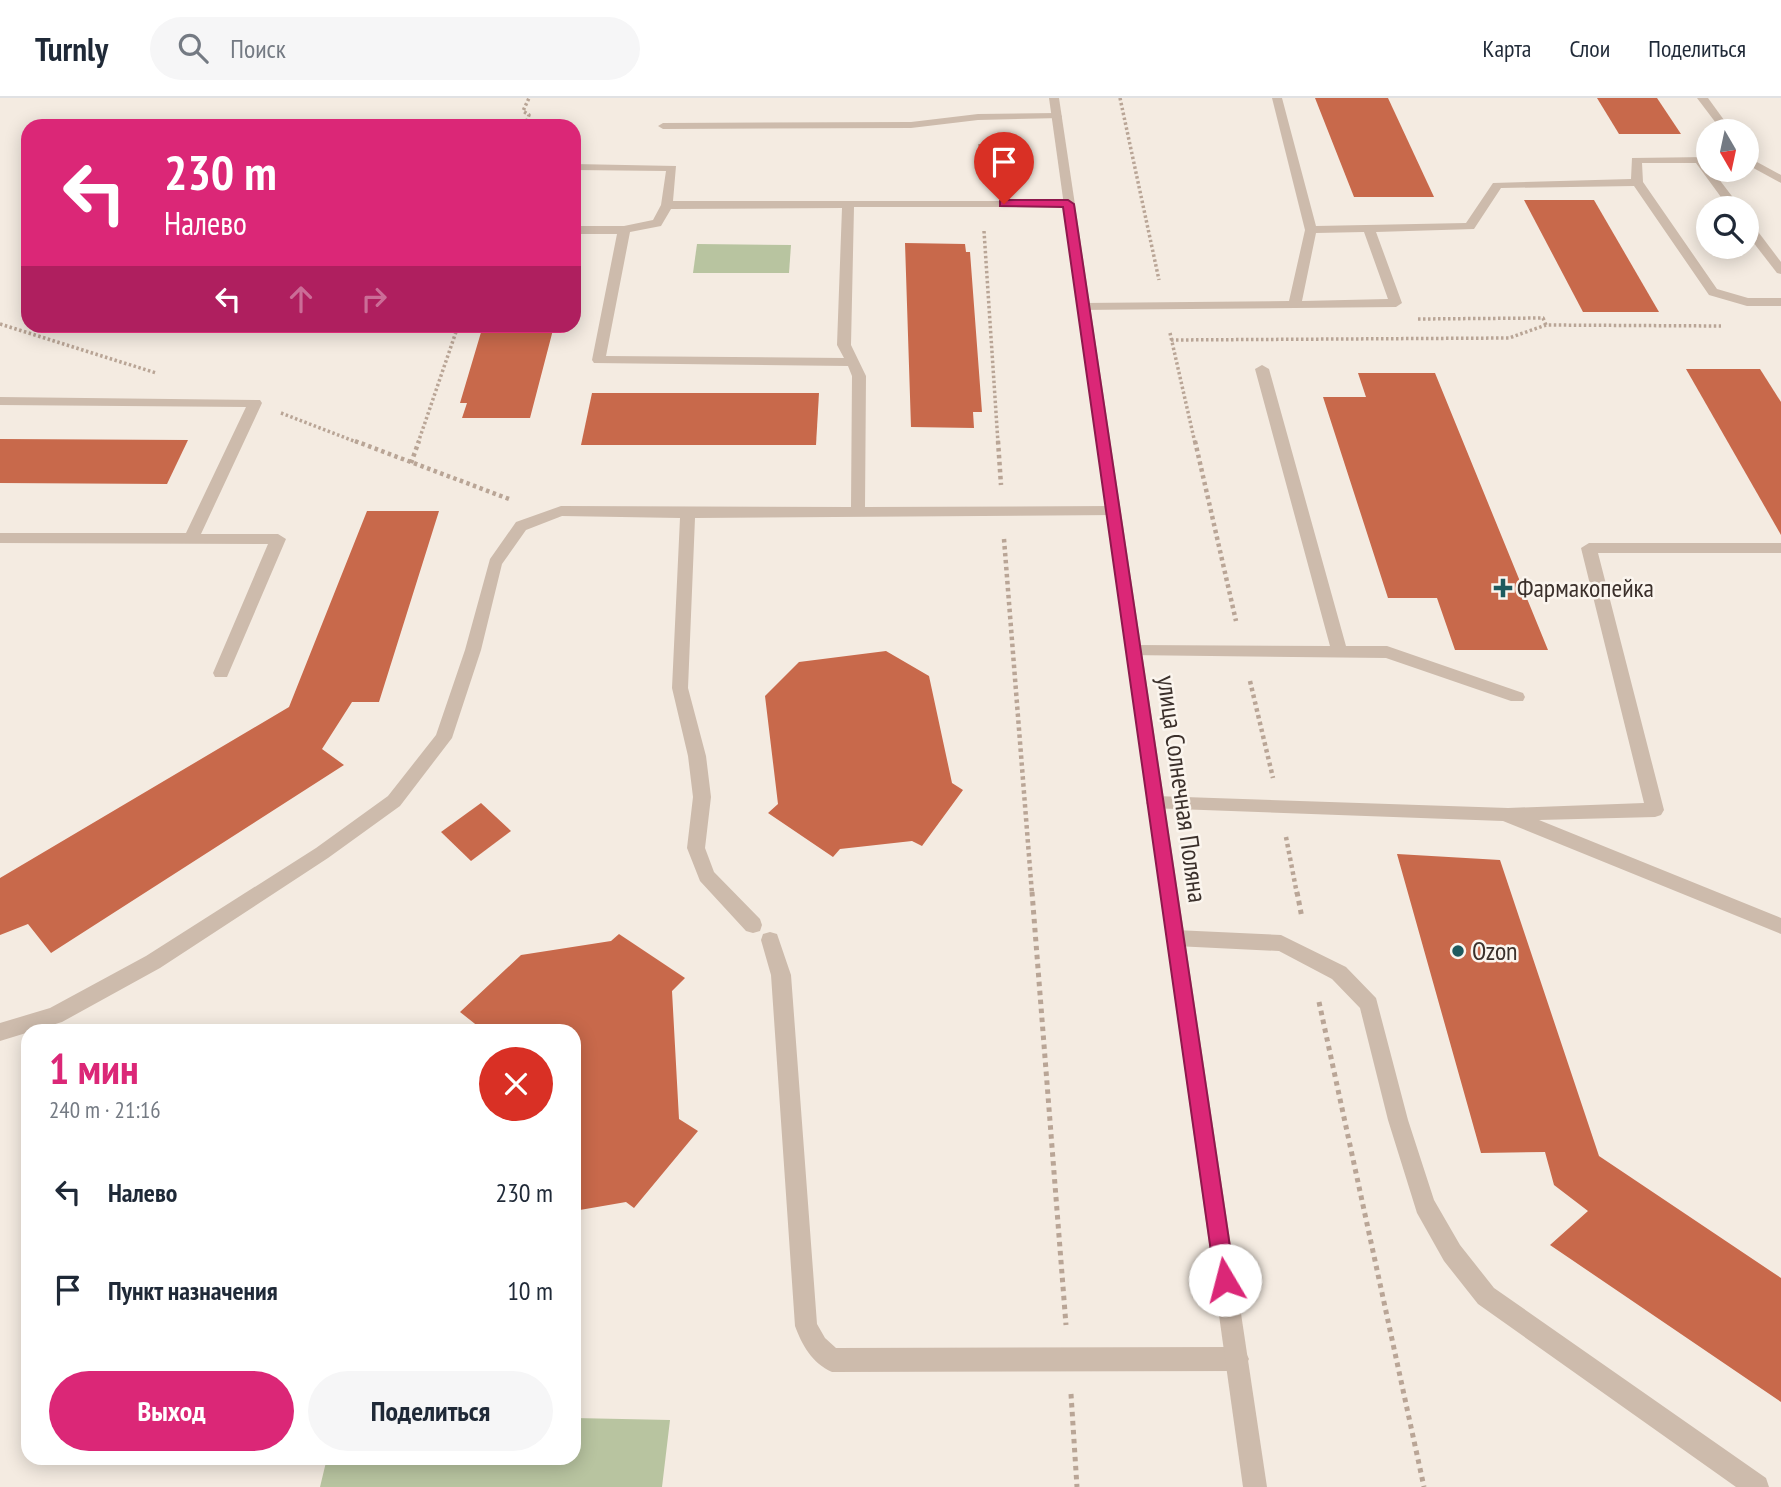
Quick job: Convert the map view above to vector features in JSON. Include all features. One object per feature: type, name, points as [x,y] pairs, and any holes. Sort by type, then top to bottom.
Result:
[{"type":"street","name":"улица Солнечная Поляна","points":[[1054,98],[1255,1487]]},
{"type":"street","points":[[1277,98],[1311,230],[1295,305]]},
{"type":"street","points":[[1702,98],[1718,119]]},
{"type":"street","points":[[663,126],[911,125],[978,117],[1057,116]]},
{"type":"street","points":[[1696,160],[1636,160],[1637,182],[1713,292],[1747,302],[1781,302]]},
{"type":"street","points":[[1759,166],[1781,180]]},
{"type":"street","points":[[581,167],[672,168],[667,205],[657,223],[624,230],[581,230]]},
{"type":"street","points":[[1311,230],[1470,226],[1497,185],[1637,182]]},
{"type":"street","points":[[848,204],[845,345],[859,376],[858,513]]},
{"type":"street","points":[[667,205],[1068,204]]},
{"type":"street","points":[[1083,307],[1396,303],[1369,229]]},
{"type":"street","points":[[624,230],[599,360],[852,362]]},
{"type":"street","points":[[1759,240],[1781,270]]},
{"type":"street","points":[[1262,369],[1340,652]]},
{"type":"street","points":[[0,401],[255,403],[191,539]]},
{"type":"street","points":[[28,1024],[55,1016],[153,962],[322,853],[394,801],[444,738],[473,650],[495,562],[521,526],[561,511],[1113,511]]},
{"type":"street","points":[[688,513],[680,688],[696,755],[702,797],[696,848],[706,876],[761,933],[781,975],[806,1326],[817,1346],[832,1360],[1237,1359]]},
{"type":"street","points":[[0,538],[278,539],[221,673]]},
{"type":"street","points":[[1155,803],[1504,814],[1655,810],[1588,548],[1781,548]]},
{"type":"street","points":[[1134,651],[1387,652],[1517,697]]},
{"type":"street","points":[[1504,814],[1781,926]]},
{"type":"street","points":[[1175,938],[1280,943],[1339,973],[1369,1004],[1398,1120],[1425,1205],[1452,1253],[1486,1296],[1658,1420],[1757,1487]]},
{"type":"street","points":[[0,1032],[21,1026]]},
{"type":"path","points":[[528,119],[529,116],[523,111],[529,98]]},
{"type":"path","points":[[1120,98],[1171,340],[1280,808],[1309,958],[1424,1487]]},
{"type":"path","points":[[978,117],[1003,513],[1077,1487]]},
{"type":"path","points":[[1171,340],[1508,338],[1546,325],[1726,326]]},
{"type":"path","points":[[411,463],[456,333]]},
{"type":"green space","points":[[697,244],[791,245],[789,273],[693,273]]},
{"type":"green space","points":[[581,1418],[670,1420],[662,1487],[320,1487],[325,1465],[581,1465]]},
{"type":"building","points":[[1315,98],[1388,98],[1434,197],[1354,197]]},
{"type":"building","points":[[1597,98],[1657,98],[1681,134],[1619,134]]},
{"type":"building","points":[[1524,200],[1594,200],[1659,312],[1583,312]]},
{"type":"building","points":[[905,243],[965,244],[966,252],[970,252],[982,412],[973,412],[974,428],[911,427]]},
{"type":"building","points":[[481,333],[552,333],[530,418],[462,418],[467,403],[460,403]]},
{"type":"building","points":[[1686,369],[1760,369],[1781,402],[1781,535]]},
{"type":"building","points":[[1358,373],[1435,373],[1548,650],[1455,650],[1437,598],[1388,598],[1323,397],[1366,397]]},
{"type":"building","points":[[592,393],[819,393],[816,445],[581,445]]},
{"type":"building","points":[[0,439],[188,440],[167,484],[0,483]]},
{"type":"building","points":[[367,511],[439,511],[379,702],[352,702],[322,749],[344,765],[51,953],[28,924],[0,935],[0,878],[289,707]]},
{"type":"building","points":[[886,651],[929,676],[952,783],[963,790],[922,846],[912,841],[840,849],[833,857],[768,813],[778,804],[765,696],[799,662]]},
{"type":"building","points":[[481,803],[511,831],[471,861],[441,832]]},
{"type":"building","points":[[1397,854],[1500,860],[1599,1156],[1781,1278],[1781,1402],[1550,1245],[1588,1211],[1554,1185],[1545,1152],[1481,1153]]},
{"type":"building","points":[[619,934],[685,978],[672,991],[679,1119],[698,1131],[634,1208],[626,1202],[581,1210],[581,1024],[475,1024],[460,1012],[521,955],[611,941]]},
{"type":"place","name":"Фармакопейка","points":[[1503,588]]},
{"type":"place","name":"Ozon","points":[[1458,951]]},
{"type":"route","points":[[1004,204],[1068,204],[1225,1280]]}]
